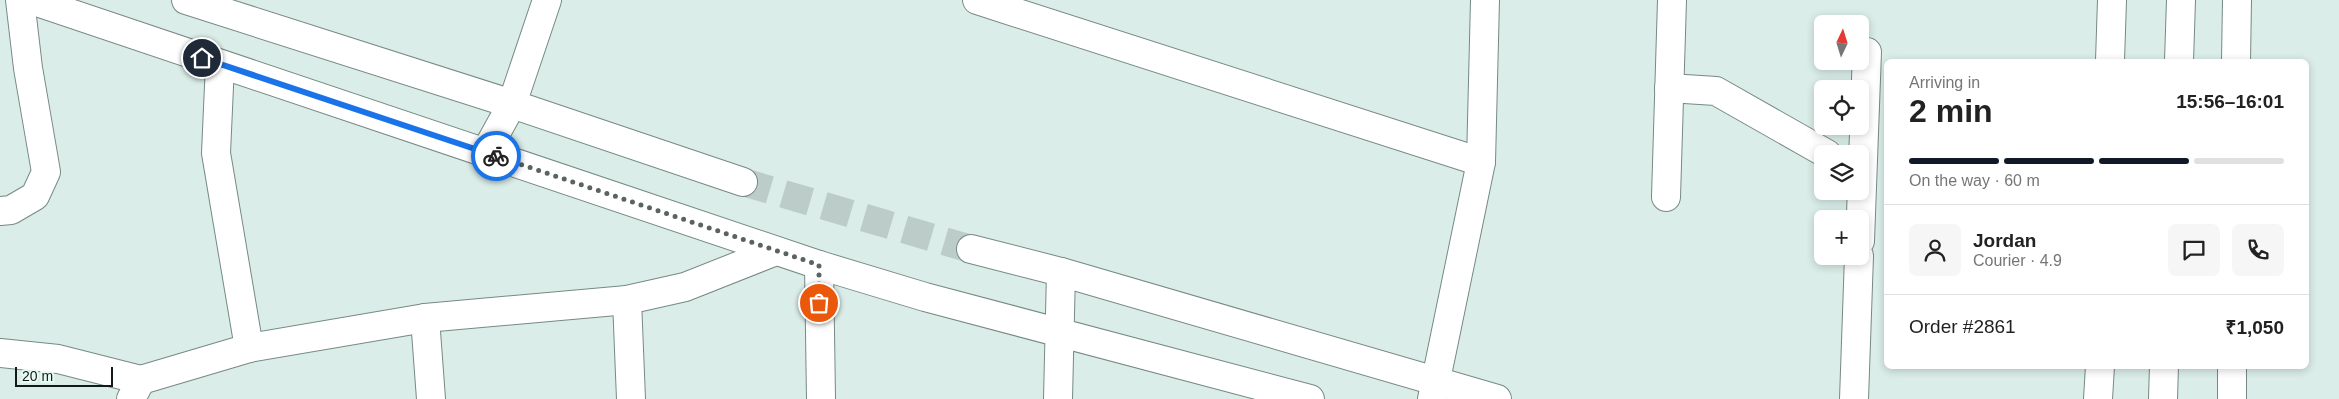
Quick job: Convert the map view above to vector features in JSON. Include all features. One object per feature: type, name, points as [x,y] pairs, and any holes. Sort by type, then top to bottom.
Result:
[{"type":"main road","points":[[0,212],[11,210],[35,196],[46,172],[28,68],[20,0]]},
{"type":"main road","points":[[31,0],[62,5],[220,64],[819,265],[926,298],[1310,399]]},
{"type":"main road","points":[[186,0],[512,104],[743,182]]},
{"type":"main road","points":[[485,153],[512,104],[547,0]]},
{"type":"main road","points":[[977,0],[1481,162]]},
{"type":"main road","points":[[1434,391],[1481,162],[1485,0]]},
{"type":"main road","points":[[1666,196],[1672,0]]},
{"type":"main road","points":[[2110,59],[2112,0]]},
{"type":"main road","points":[[2179,59],[2182,0]]},
{"type":"main road","points":[[2236,59],[2237,0]]},
{"type":"main road","points":[[220,64],[216,153],[249,348]]},
{"type":"main road","points":[[1861,210],[1866,70]]},
{"type":"main road","points":[[1669,88],[1716,91],[1814,147]]},
{"type":"main road","points":[[971,249],[1061,272],[1434,391],[1497,399]]},
{"type":"main road","points":[[0,353],[58,360],[136,389],[249,348],[425,318],[628,300],[686,287],[776,251]]},
{"type":"main road","points":[[819,265],[821,399]]},
{"type":"main road","points":[[1854,399],[1859,265]]},
{"type":"main road","points":[[1058,399],[1061,272]]},
{"type":"main road","points":[[628,300],[631,399]]},
{"type":"main road","points":[[425,318],[431,399]]},
{"type":"main road","points":[[2098,399],[2100,369]]},
{"type":"main road","points":[[2163,399],[2164,369]]},
{"type":"main road","points":[[2232,369],[2232,399]]},
{"type":"tunnel","points":[[743,182],[971,249]]},
{"type":"way so far","points":[[496,156],[819,265],[819,303]]},
{"type":"route","points":[[202,58],[496,156]]}]
